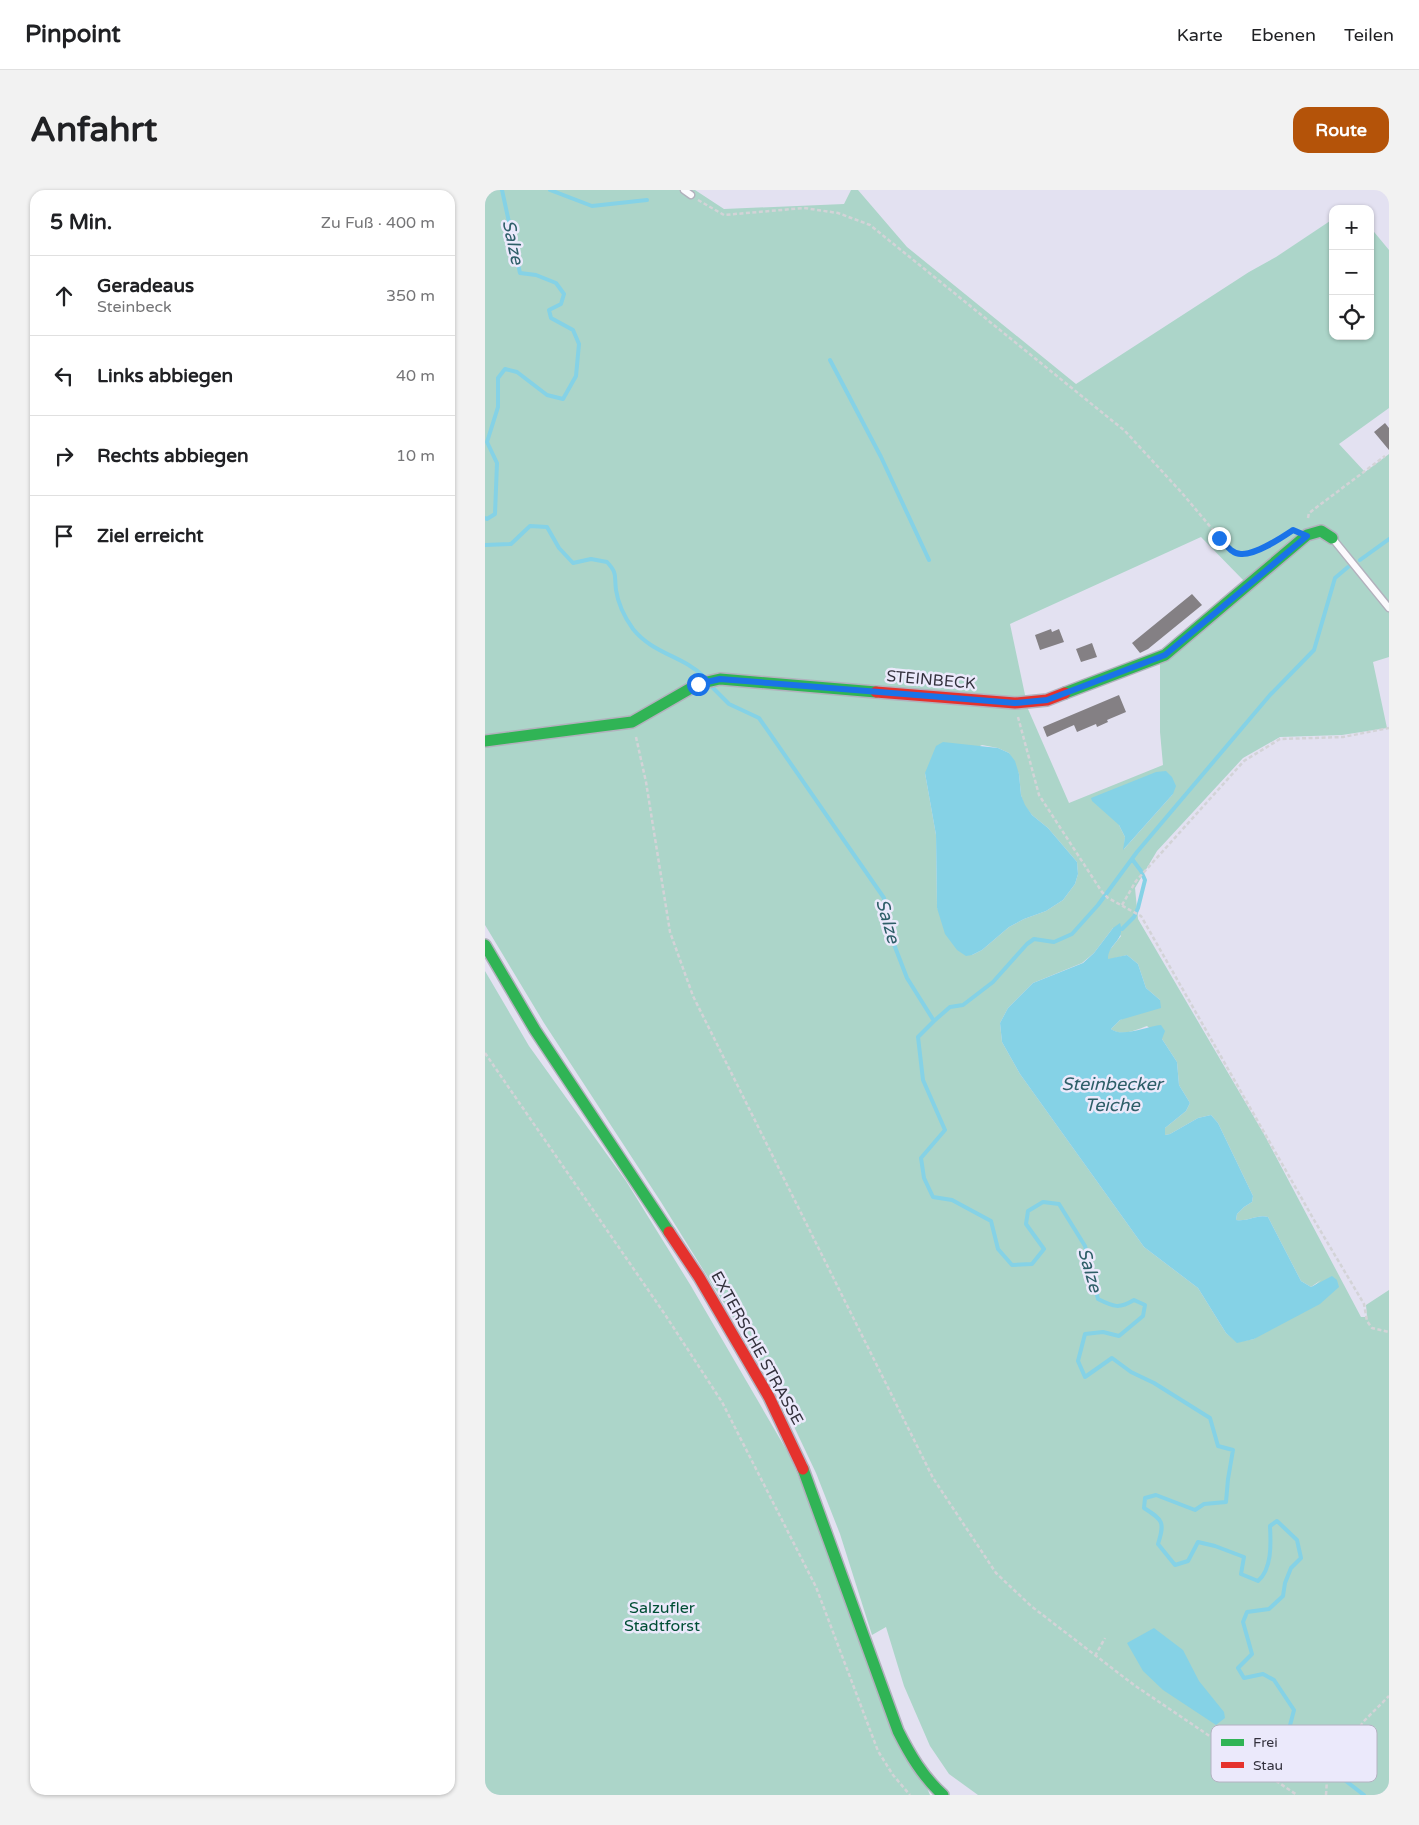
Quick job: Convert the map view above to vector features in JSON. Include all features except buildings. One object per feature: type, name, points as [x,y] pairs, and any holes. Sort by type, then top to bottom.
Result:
[{"type":"main road","name":"STEINBECK","points":[[485,741],[632,722],[698,684],[720,679],[1015,703],[1047,700],[1165,655],[1307,536],[1321,530],[1332,538]]},
{"type":"main road","name":"EXTERSCHE STRASSE","points":[[485,945],[535,1030],[699,1277],[769,1397],[799,1457],[898,1731],[917,1766],[943,1795]]},
{"type":"lane","points":[[684,190],[691,195]]},
{"type":"lane","points":[[1332,538],[1389,608]]},
{"type":"path","points":[[691,195],[724,215],[805,208],[838,213],[870,225],[1125,431],[1229,548],[1240,554],[1252,552],[1281,538]]},
{"type":"path","points":[[1309,513],[1385,456]]},
{"type":"path","points":[[1017,712],[1039,795],[1102,892],[1108,898],[1141,916],[1364,1304],[1367,1321],[1373,1328],[1389,1332]]},
{"type":"path","points":[[632,722],[647,782],[670,932],[693,996],[933,1478],[996,1573],[1031,1606],[1134,1685],[1211,1737]]},
{"type":"path","points":[[1122,905],[1136,881],[1244,761],[1279,740],[1343,737],[1389,730]]},
{"type":"path","points":[[485,1053],[664,1313],[722,1402],[816,1587],[878,1751],[893,1776],[910,1795]]},
{"type":"path","points":[[1095,1656],[1105,1638]]},
{"type":"path","points":[[1361,1725],[1389,1696]]},
{"type":"path","points":[[1278,1782],[1297,1795]]},
{"type":"path","points":[[1325,1795],[1327,1782]]},
{"type":"green space","points":[[485,190],[695,190],[724,209],[844,204],[851,190],[858,190],[907,247],[1076,384],[1329,222],[1329,340],[1374,340],[1374,232],[1389,250],[1389,408],[1339,444],[1365,472],[1389,454],[1389,657],[1373,662],[1387,728],[1342,735],[1280,737],[1243,758],[1157,851],[1135,888],[1138,919],[1265,1136],[1361,1317],[1367,1317],[1366,1305],[1389,1290],[1389,1795],[978,1795],[949,1774],[930,1746],[904,1686],[886,1627],[872,1635],[840,1534],[816,1473],[780,1397],[661,1202],[544,1023],[485,925]],"holes":[[[1201,537],[1245,582],[1160,662],[1160,732],[1163,765],[1069,803],[1028,709],[1010,624]],[[982,745],[998,748],[1009,753],[1019,774],[1024,805],[1032,815],[1048,828],[1077,862],[1078,874],[1075,884],[1063,900],[1046,911],[1009,927],[982,950],[972,955],[937,908],[936,835],[925,773]],[[1173,794],[1124,849],[1125,837],[1119,825]],[[1113,928],[1121,936],[1108,952],[1108,960],[1127,955],[1138,964],[1146,988],[1160,1000],[1120,1020],[1111,1029],[1124,1033],[1147,1026],[1162,1039],[1177,1062],[1179,1085],[1190,1103],[1186,1111],[1165,1128],[1165,1135],[1198,1118],[1211,1115],[1218,1123],[1253,1196],[1252,1202],[1237,1214],[1236,1220],[1260,1216],[1268,1217],[1301,1281],[1311,1287],[1321,1280],[1254,1339],[1237,1342],[1226,1333],[1198,1288],[1144,1247],[1020,1074],[1002,1042],[1000,1023],[1008,1008],[1033,983],[1082,963],[1094,953]]]},
{"type":"green space","name":"Salzufler Stadtforst","points":[[485,971],[529,1046],[626,1181],[691,1286],[790,1456],[930,1795],[485,1795]]},
{"type":"water","points":[[943,742],[998,748],[1009,753],[1015,761],[1019,774],[1021,795],[1025,805],[1032,815],[1048,828],[1077,862],[1078,874],[1075,884],[1063,900],[1046,911],[1009,927],[982,950],[966,956],[957,950],[945,934],[937,908],[936,835],[925,773],[936,746]]},
{"type":"water","points":[[1166,771],[1172,777],[1176,786],[1173,794],[1123,850],[1125,837],[1119,825],[1091,798],[1156,772]]},
{"type":"water","name":"Steinbecker Teiche","points":[[1120,923],[1121,934],[1111,949],[1108,959],[1127,955],[1138,964],[1146,988],[1160,1000],[1161,1008],[1120,1020],[1111,1029],[1128,1032],[1161,1025],[1165,1031],[1162,1039],[1177,1062],[1179,1085],[1190,1103],[1186,1111],[1165,1128],[1165,1135],[1198,1118],[1211,1115],[1218,1123],[1253,1196],[1252,1202],[1237,1214],[1236,1220],[1260,1216],[1268,1217],[1301,1281],[1311,1287],[1332,1276],[1337,1280],[1339,1287],[1320,1304],[1254,1339],[1237,1343],[1226,1333],[1198,1288],[1144,1247],[1020,1074],[1002,1042],[1000,1023],[1008,1008],[1033,983],[1083,963],[1094,953],[1113,928]]},
{"type":"water","points":[[1154,1628],[1183,1650],[1199,1681],[1224,1712],[1225,1718],[1216,1725],[1163,1690],[1143,1671],[1127,1643]]},
{"type":"waterway","name":"Salze","points":[[485,518],[487,519],[495,514],[497,463],[487,442],[498,407],[498,378],[505,369],[517,372],[547,395],[563,399],[576,376],[579,344],[573,330],[551,318],[549,310],[561,304],[564,294],[556,283],[536,275],[520,273],[502,190]]},
{"type":"waterway","points":[[550,190],[592,206],[647,200]]},
{"type":"waterway","points":[[830,360],[881,457],[929,560]]},
{"type":"waterway","name":"Salze","points":[[485,545],[511,544],[530,526],[547,527],[559,548],[573,563],[591,559],[607,562],[614,572],[620,605],[633,629],[650,644],[695,669],[703,676]]},
{"type":"waterway","points":[[1360,560],[1389,539]]},
{"type":"waterway","points":[[934,1021],[950,1007],[963,1005],[993,982],[1027,944],[1034,939],[1054,942],[1072,934],[1098,905],[1137,852],[1270,695],[1314,650],[1335,578],[1348,567]]},
{"type":"waterway","name":"Salze","points":[[712,687],[729,704],[759,718],[884,898],[890,934],[907,978],[934,1021],[918,1037],[923,1080],[945,1130],[921,1158],[924,1178],[933,1197],[952,1200],[991,1221],[998,1249],[1012,1265],[1032,1264],[1044,1249],[1026,1224],[1028,1211],[1043,1202],[1059,1204],[1085,1246],[1098,1299],[1116,1306],[1124,1305],[1134,1300],[1145,1305],[1143,1316],[1119,1336],[1103,1332],[1085,1334],[1078,1361],[1085,1377],[1112,1358],[1131,1372],[1154,1383],[1210,1418],[1218,1446],[1233,1450],[1226,1502],[1204,1504],[1195,1510],[1156,1495],[1145,1498],[1144,1508],[1161,1522],[1162,1526],[1158,1544],[1175,1565],[1188,1561],[1198,1542],[1215,1546],[1244,1557],[1241,1574],[1258,1581],[1263,1576],[1268,1563],[1270,1526],[1277,1521],[1297,1540],[1301,1558],[1291,1568],[1285,1583],[1283,1596],[1269,1609],[1247,1612],[1243,1622],[1252,1654],[1238,1668],[1244,1678],[1263,1674],[1274,1680],[1294,1710],[1290,1725]]},
{"type":"waterway","points":[[1122,929],[1134,917],[1145,880],[1132,859]]},
{"type":"waterway","name":"Salze","points":[[1347,1782],[1364,1795]]},
{"type":"traffic: fast","points":[[1065,693],[1165,655],[1307,535],[1321,531],[1332,538]]},
{"type":"traffic: fast","points":[[485,741],[632,722],[698,684],[720,679],[876,692]]},
{"type":"traffic: fast","points":[[485,945],[535,1030],[669,1232]]},
{"type":"traffic: fast","points":[[803,1469],[898,1731],[917,1765],[943,1795]]},
{"type":"traffic: jam","points":[[876,692],[1015,703],[1047,700],[1065,693]]},
{"type":"traffic: jam","points":[[669,1232],[699,1277],[769,1397],[803,1469]]},
{"type":"route","points":[[698,684],[720,679],[1015,703],[1047,700],[1165,655],[1307,536],[1293,530],[1252,552],[1240,554],[1229,548],[1219,538]]}]
